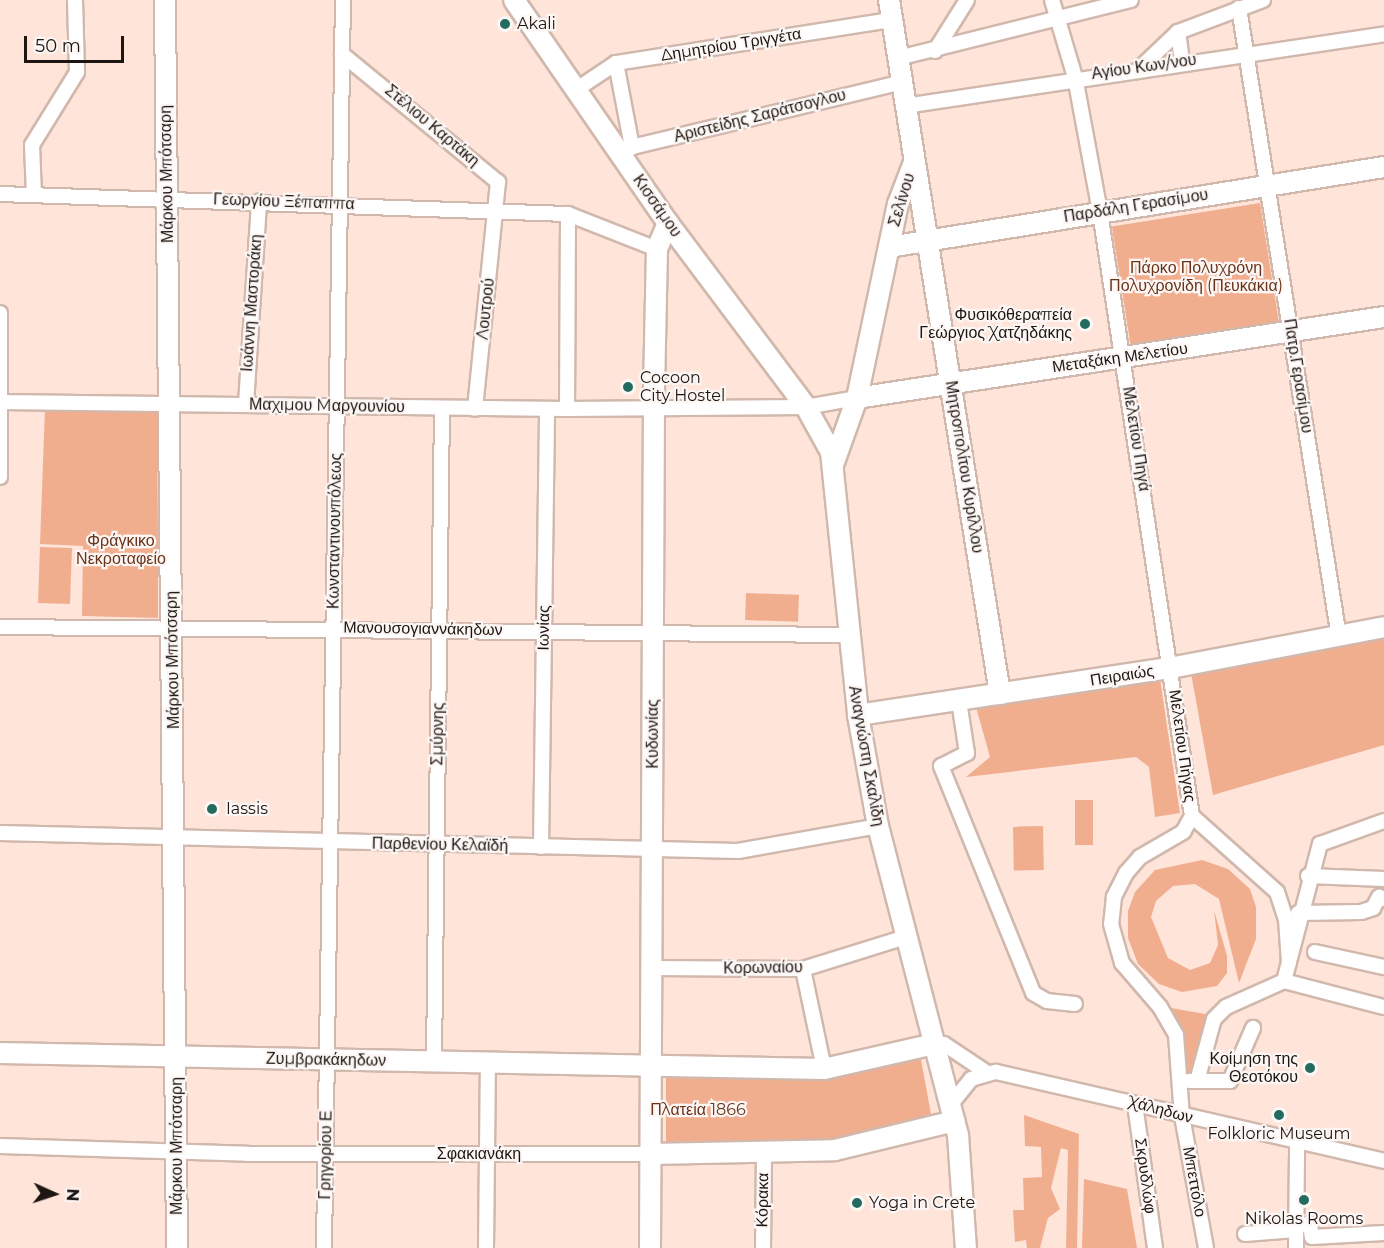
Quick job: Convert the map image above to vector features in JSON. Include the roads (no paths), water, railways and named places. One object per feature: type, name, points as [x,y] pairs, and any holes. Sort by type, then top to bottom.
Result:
[{"type":"main road","name":"Μάρκου Μπότσαρη","points":[[165,0],[173,626],[177,1248]]},
{"type":"main road","name":"Κισσάμου","points":[[514,0],[577,89],[627,151],[668,223],[806,407]]},
{"type":"main road","name":"Σελίνου","points":[[833,465],[857,398],[889,247],[914,162],[889,0]]},
{"type":"main road","name":"Μητροπολίτου Κυρίλλου","points":[[914,162],[1000,694]]},
{"type":"main road","name":"Παρδάλη Γερασίμου","points":[[889,247],[1384,167]]},
{"type":"main road","name":"Κυδωνίας","points":[[650,1248],[654,407],[657,249],[668,223]]},
{"type":"main road","name":"Μεταξάκη Μελετίου","points":[[857,398],[1384,316]]},
{"type":"main road","name":"Αναγνώστη Σκαλίδη","points":[[806,407],[833,465],[847,635],[858,715],[878,826],[953,1113],[966,1248]]},
{"type":"main road","name":"Πειραιώς","points":[[858,715],[1170,668],[1384,627]]},
{"type":"main road","name":"Ζυμβρακάκηδων","points":[[0,1053],[327,1062],[434,1060],[824,1069],[934,1044]]},
{"type":"main road","name":"Σφακιανάκη","points":[[651,1154],[835,1150],[953,1113]]},
{"type":"street","points":[[34,195],[32,145],[77,72],[75,0]]},
{"type":"street","name":"Κωνσταντινουπόλεως","points":[[327,1062],[343,0]]},
{"type":"street","points":[[935,51],[967,0]]},
{"type":"street","name":"Μελετίου Πηγά","points":[[1052,0],[1074,77],[1100,212],[1170,668]]},
{"type":"street","points":[[898,58],[1059,21],[1131,0]]},
{"type":"street","points":[[1141,67],[1175,37],[1239,8],[1263,0]]},
{"type":"street","name":"Πατρ.Γερασίμου","points":[[1239,8],[1339,637]]},
{"type":"street","name":"Δημητρίου Τριγγέτα","points":[[577,89],[616,63],[892,20]]},
{"type":"street","name":"Αγίου Κων/νου","points":[[905,106],[1074,77],[1384,34]]},
{"type":"street","points":[[1175,37],[1182,62]]},
{"type":"street","name":"Στέλιου Καρτάκη","points":[[342,54],[498,182],[496,210]]},
{"type":"street","name":"Κισσάμου","points":[[616,63],[627,151]]},
{"type":"street","name":"Αριστείδης Σαράτσογλου","points":[[627,151],[902,82]]},
{"type":"street","name":"Γεωργίου Ξέπαππα","points":[[0,194],[259,201],[568,214]]},
{"type":"street","name":"Ιωάννη Μαστοράκη","points":[[246,404],[259,201]]},
{"type":"street","name":"Λουτρού","points":[[475,409],[496,210]]},
{"type":"street","points":[[567,409],[568,214],[657,249]]},
{"type":"street","points":[[0,313],[2,402],[0,477]]},
{"type":"street","name":"Μαχιμου Mαργουνίου","points":[[2,402],[567,409],[806,407],[857,398]]},
{"type":"street","name":"Σμύρνης","points":[[434,1060],[442,409]]},
{"type":"street","name":"Ιωνίας","points":[[541,847],[547,409]]},
{"type":"street","name":"Μανουσογιαννάκηδων","points":[[0,627],[173,626],[847,635]]},
{"type":"street","name":"Μελετίου Πήγας","points":[[1170,668],[1192,816],[1277,892],[1286,919],[1289,963]]},
{"type":"street","points":[[959,701],[967,753],[941,766],[1033,993],[1047,1001],[1075,1004]]},
{"type":"street","name":"Μπεττόλο","points":[[1192,816],[1183,832],[1130,867],[1116,890],[1111,917],[1122,963],[1175,1032],[1182,1116],[1206,1248]]},
{"type":"street","points":[[1284,981],[1298,914],[1320,843],[1384,821]]},
{"type":"street","name":"Παρθενίου Κελαϊδή","points":[[0,833],[653,851],[738,851],[878,826]]},
{"type":"street","points":[[1298,914],[1361,912],[1373,908],[1382,898],[1377,877],[1308,876]]},
{"type":"street","name":"Κορωναίου","points":[[652,968],[803,969],[906,937]]},
{"type":"street","points":[[1315,952],[1384,967]]},
{"type":"street","points":[[803,969],[824,1069]]},
{"type":"street","points":[[1197,1081],[1215,1019],[1226,1007],[1284,981],[1384,1007]]},
{"type":"street","points":[[1180,1081],[1230,1081],[1253,1028]]},
{"type":"street","points":[[934,1044],[944,1044],[986,1072]]},
{"type":"street","points":[[486,1248],[488,1061]]},
{"type":"street","name":"Γρηγορίου Ε","points":[[324,1248],[327,1062]]},
{"type":"street","points":[[953,1113],[971,1079],[986,1072]]},
{"type":"street","name":"Χάληδων","points":[[986,1072],[1077,1087],[1297,1145],[1384,1161]]},
{"type":"street","name":"Σκρυδλώφ","points":[[1135,1104],[1155,1248]]},
{"type":"street","points":[[1296,1248],[1297,1145]]},
{"type":"street","name":"Σφακιανάκη","points":[[0,1146],[177,1152],[651,1154]]},
{"type":"street","name":"Κόρακα","points":[[763,1248],[764,1152]]},
{"type":"street","points":[[1245,1234],[1310,1225],[1312,1237],[1384,1233]]},
{"type":"place","name":"Akali","points":[[505,24]]},
{"type":"place","name":"Φυσικόθεραπεία Γεώργιος Χατζηδάκης","points":[[1085,324]]},
{"type":"place","name":"Cocoon City Hostel","points":[[628,387]]},
{"type":"place","name":"Iassis","points":[[212,809]]},
{"type":"place","name":"Κοίμηση της Θεοτόκου","points":[[1310,1068]]},
{"type":"place","name":"Folkloric Museum","points":[[1279,1115]]},
{"type":"place","name":"Nikolas Rooms","points":[[1304,1200]]},
{"type":"place","name":"Yoga in Crete","points":[[857,1203]]},
{"type":"park label","name":"Πάρκο Πολυχρόνη Πολυχρονίδη (Πευκάκια)","points":[[1196,277]]},
{"type":"park label","name":"Φράγκικο Νεκροταφείο","points":[[121,550]]},
{"type":"park label","name":"Πλατεία 1866","points":[[698,1110]]}]
